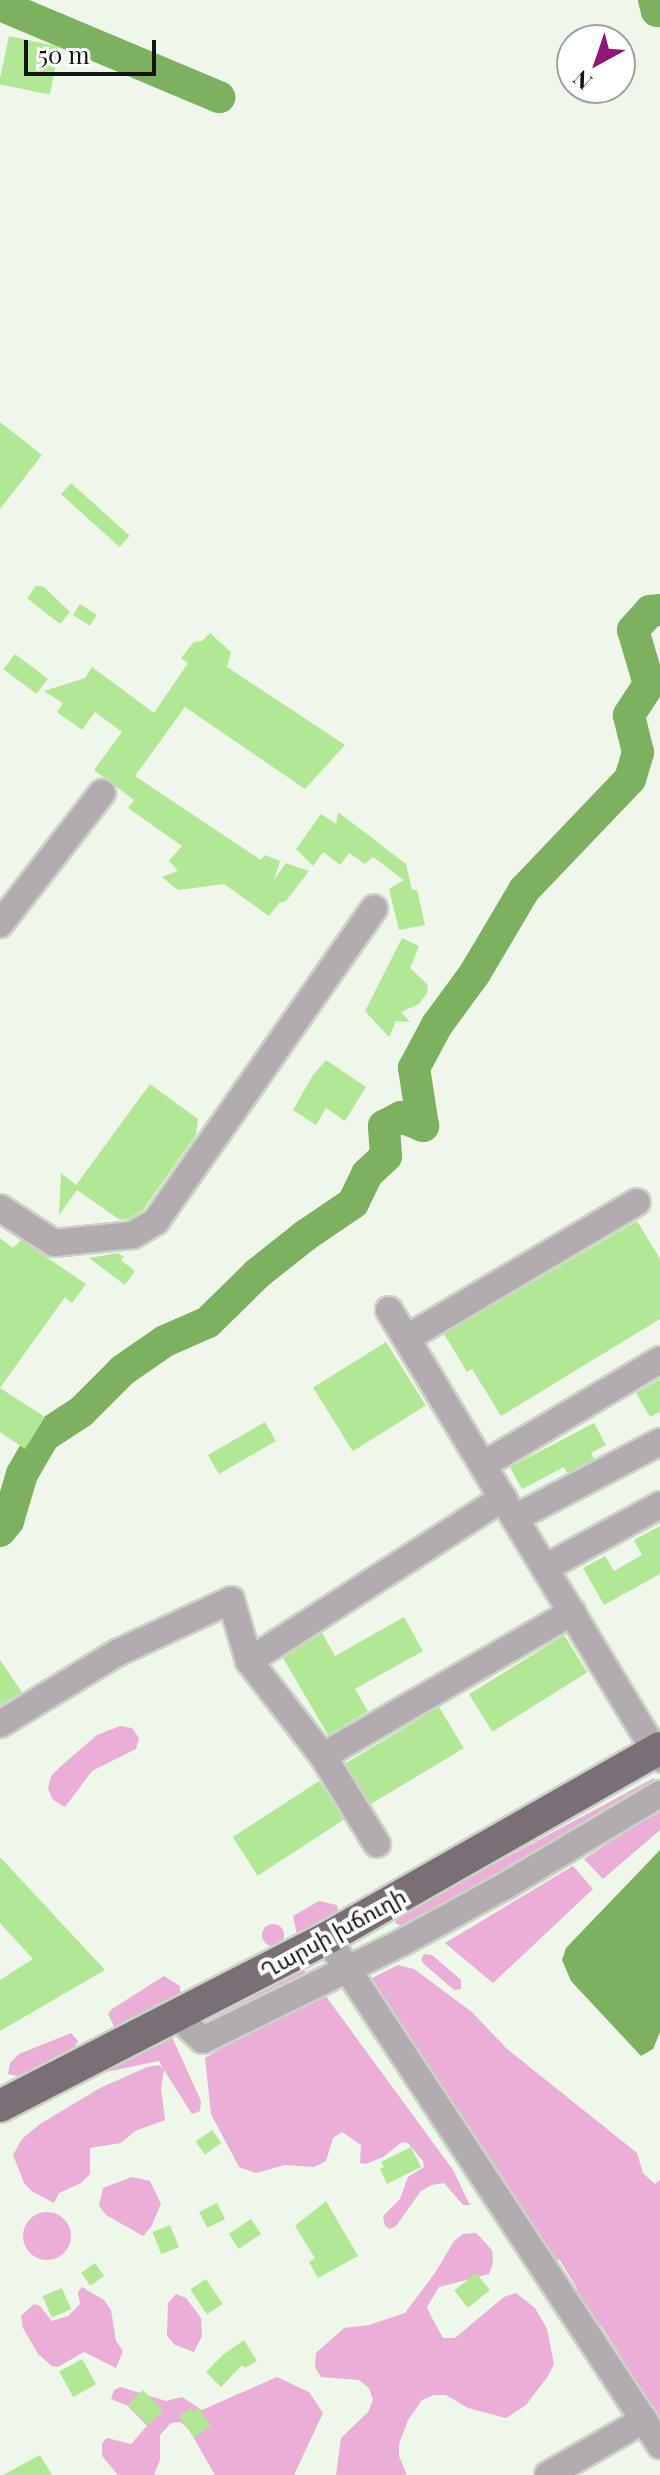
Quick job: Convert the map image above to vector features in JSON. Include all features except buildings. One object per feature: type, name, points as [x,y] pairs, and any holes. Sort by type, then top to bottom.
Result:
[{"type":"main road","name":"Ղարսի խճուղի","points":[[0,2106],[327,1938],[658,1753]]},
{"type":"street","points":[[0,924],[102,793]]},
{"type":"street","points":[[0,1208],[54,1243],[133,1235],[156,1221],[374,908]]},
{"type":"street","points":[[407,1338],[637,1202]]},
{"type":"street","points":[[389,1310],[658,1753]]},
{"type":"street","points":[[483,1465],[660,1360]]},
{"type":"street","points":[[249,1661],[509,1508],[660,1442]]},
{"type":"street","points":[[545,1568],[660,1505]]},
{"type":"street","points":[[0,1724],[117,1653],[231,1600],[249,1661],[323,1756],[377,1844]]},
{"type":"street","points":[[323,1756],[572,1612]]},
{"type":"street","points":[[177,2016],[203,2040],[505,1886],[660,1794]]},
{"type":"street","points":[[327,1938],[660,2445]]},
{"type":"street","points":[[548,2475],[644,2420]]},
{"type":"shaded area","points":[[120,1726],[132,1728],[139,1738],[136,1749],[92,1771],[65,1807],[53,1800],[48,1789],[51,1776],[97,1735]]},
{"type":"shaded area","points":[[654,1778],[656,1783],[509,1865],[502,1874],[403,1927],[395,1923],[397,1916]]},
{"type":"shaded area","points":[[660,1809],[660,1830],[603,1879],[584,1859]]},
{"type":"shaded area","points":[[660,1850],[660,2032],[653,2049],[641,2056],[571,1981],[562,1960],[566,1948]]},
{"type":"shaded area","points":[[573,1866],[593,1889],[493,1983],[445,1943]]},
{"type":"shaded area","points":[[319,1901],[337,1905],[339,1916],[314,1939],[297,1935],[293,1916]]},
{"type":"shaded area","points":[[269,1924],[277,1924],[284,1935],[277,1946],[269,1946],[262,1939],[262,1931]]},
{"type":"shaded area","points":[[424,1954],[432,1955],[461,1980],[461,1989],[454,1990],[424,1964],[421,1960]]},
{"type":"shaded area","points":[[398,1965],[414,1969],[472,2012],[507,2049],[637,2153],[643,2173],[655,2184],[660,2180],[660,2419],[601,2325],[597,2334],[567,2283],[578,2290],[559,2259],[554,2263],[532,2225],[366,1981]]},
{"type":"shaded area","points":[[296,1970],[305,1971],[305,1975],[220,2018],[218,2015],[219,2010]]},
{"type":"shaded area","points":[[164,1976],[180,1986],[181,1998],[160,2010],[141,2015],[118,2034],[108,2014]]},
{"type":"shaded area","points":[[325,1995],[453,2170],[470,2205],[463,2205],[444,2183],[432,2185],[421,2191],[396,2226],[390,2229],[385,2226],[383,2216],[400,2199],[408,2177],[424,2167],[423,2161],[408,2143],[402,2142],[383,2157],[366,2164],[360,2163],[361,2145],[342,2132],[333,2138],[326,2161],[314,2167],[285,2165],[256,2173],[239,2167],[211,2114],[205,2058],[310,1996]]},
{"type":"shaded area","points":[[71,2033],[78,2041],[69,2057],[26,2078],[8,2074],[10,2063],[19,2054]]},
{"type":"shaded area","points":[[172,2037],[201,2101],[200,2111],[192,2114],[164,2070],[161,2088],[165,2120],[135,2131],[121,2143],[90,2148],[90,2174],[81,2183],[59,2193],[54,2203],[33,2192],[24,2183],[13,2155],[22,2139],[40,2124],[100,2088],[147,2067],[159,2065],[163,2069],[159,2061],[106,2072]]},
{"type":"shaded area","points":[[132,2177],[150,2181],[161,2204],[151,2227],[143,2236],[106,2215],[99,2206],[103,2188]]},
{"type":"shaded area","points":[[47,2212],[56,2213],[64,2219],[70,2227],[70,2245],[64,2253],[56,2259],[47,2260],[38,2259],[30,2253],[24,2245],[23,2236],[24,2227],[30,2219],[38,2213]]},
{"type":"shaded area","points":[[476,2233],[492,2250],[493,2263],[489,2274],[439,2287],[427,2307],[432,2318],[443,2338],[455,2338],[504,2297],[516,2293],[535,2308],[547,2329],[554,2364],[548,2376],[526,2405],[506,2418],[468,2408],[446,2395],[434,2395],[422,2400],[408,2420],[399,2444],[399,2456],[407,2475],[336,2475],[341,2438],[368,2412],[373,2400],[369,2388],[359,2380],[321,2377],[315,2367],[316,2353],[344,2328],[369,2325],[405,2313],[454,2241],[463,2234]]},
{"type":"shaded area","points":[[82,2287],[104,2300],[111,2310],[116,2341],[123,2351],[116,2368],[84,2352],[58,2367],[52,2366],[38,2354],[23,2328],[21,2316],[34,2304],[40,2306],[52,2321],[68,2316],[80,2304],[78,2292]]},
{"type":"shaded area","points":[[176,2294],[186,2298],[201,2318],[202,2336],[194,2352],[175,2345],[167,2336],[168,2303]]},
{"type":"shaded area","points":[[277,2377],[309,2392],[323,2413],[294,2475],[215,2475],[188,2428],[180,2422],[171,2423],[160,2435],[160,2460],[154,2475],[118,2475],[102,2456],[102,2443],[107,2438],[131,2444],[147,2426],[128,2406],[111,2399],[114,2390],[121,2387],[166,2401],[182,2397],[202,2410]]},
{"type":"waterway","points":[[654,0],[657,11],[660,10]]},
{"type":"waterway","points":[[0,5],[219,97]]},
{"type":"waterway","points":[[0,1531],[8,1521],[22,1474],[44,1436],[81,1412],[123,1370],[165,1341],[208,1322],[258,1273],[353,1203],[367,1174],[386,1156],[384,1126],[401,1117],[423,1126],[414,1068],[437,1025],[475,973],[524,890],[630,779],[638,752],[629,715],[649,684],[633,630],[650,611],[660,610]]}]
